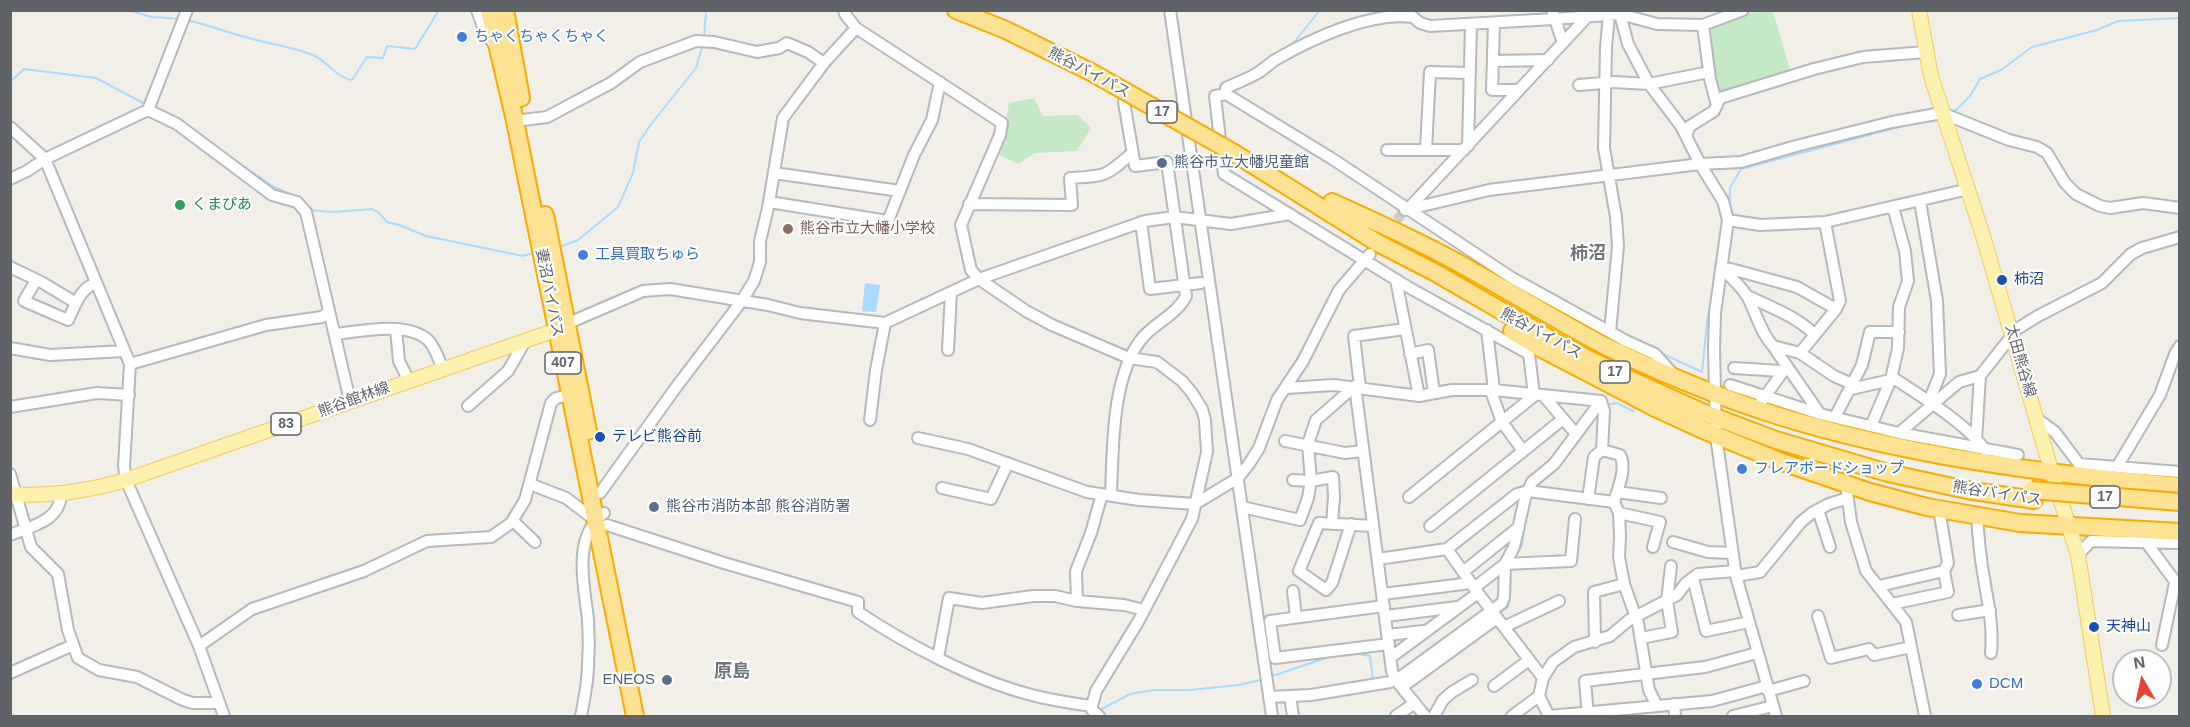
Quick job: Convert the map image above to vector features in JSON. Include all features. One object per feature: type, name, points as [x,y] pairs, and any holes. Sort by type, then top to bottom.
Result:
[{"type":"highway","name":"妻沼バイパス","points":[[489,10],[520,120],[562,326],[600,493],[602,519],[635,717]]},
{"type":"highway","name":"妻沼バイパス","points":[[505,10],[516,73],[520,120]]},
{"type":"highway","name":"熊谷バイパス","points":[[956,10],[1093,68]]},
{"type":"highway","name":"熊谷バイパス","points":[[979,10],[1093,68],[1395,237],[1553,330],[1616,362],[1715,406]]},
{"type":"highway","name":"熊谷バイパス","points":[[1235,148],[1370,252],[1436,273],[1557,344],[1618,374],[1715,406],[1798,437],[1888,463],[2032,495],[2180,512]]},
{"type":"highway","name":"17","points":[[1332,202],[1410,237],[1606,346],[1676,378],[1715,406],[1761,403],[1813,425],[1900,447],[1984,456],[2052,473],[2180,486]]},
{"type":"highway","name":"17","points":[[1370,252],[1449,293],[1540,348],[1655,408],[1847,491],[2020,523],[2143,537],[2180,532]]},
{"type":"highway","name":"妻沼バイパス","points":[[562,326],[569,395],[602,519],[645,717]]},
{"type":"highway","name":"熊谷バイパス","points":[[2032,495],[2180,502]]},
{"type":"main road","name":"太田熊谷線","points":[[1919,10],[1926,52],[1942,113],[1969,189],[2078,555],[2103,717]]},
{"type":"main road","name":"熊谷館林線","points":[[13,494],[61,494],[97,489],[525,341],[562,326]]},
{"type":"street","points":[[477,10],[483,27],[500,53]]},
{"type":"street","points":[[513,10],[522,72],[516,73]]},
{"type":"street","points":[[531,484],[566,498],[602,519],[723,563],[858,602],[858,612],[887,631],[938,658],[1027,694],[1094,711],[1096,691],[1144,610],[1192,519],[1207,452],[1202,409],[1182,381],[1157,362],[1129,358],[1026,312],[979,279],[970,270],[961,225],[1000,135],[1002,123],[856,28],[844,10]]},
{"type":"street","points":[[1170,10],[1272,717]]},
{"type":"street","points":[[1226,94],[1226,88],[1257,74],[1274,60],[1318,38],[1383,17],[1412,14],[1420,23],[1430,26],[1494,23],[1553,15],[1587,17],[1616,13],[1657,24],[1703,25],[1743,10]]},
{"type":"street","points":[[1610,332],[1618,246],[1616,217],[1607,176],[1604,148],[1606,47],[1616,13]]},
{"type":"street","points":[[1616,13],[1628,45],[1649,84],[1686,136],[1723,201],[1728,220],[1715,313],[1716,436],[1736,574],[1774,712],[1733,717]]},
{"type":"street","points":[[1553,15],[1563,43]]},
{"type":"street","points":[[1407,209],[1587,17]]},
{"type":"street","points":[[10,179],[149,107],[184,18]]},
{"type":"street","points":[[1494,23],[1492,90],[1519,90]]},
{"type":"street","points":[[1466,148],[1471,24]]},
{"type":"street","points":[[1703,25],[1709,72],[1717,105]]},
{"type":"street","points":[[600,493],[741,302],[754,280],[760,262],[760,241],[783,118],[824,63],[856,28]]},
{"type":"street","points":[[520,120],[547,117],[611,83],[640,62],[703,42],[757,52],[779,48],[787,43],[808,52],[824,63]]},
{"type":"street","points":[[1686,136],[1690,126],[1714,111],[1720,98],[1814,69],[1863,57],[1926,52]]},
{"type":"street","points":[[1493,61],[1548,60]]},
{"type":"street","points":[[1426,150],[1430,72],[1470,73]]},
{"type":"street","points":[[1579,85],[1649,84],[1709,72]]},
{"type":"street","points":[[769,202],[888,221],[914,155],[932,120],[940,81]]},
{"type":"street","points":[[1576,434],[1537,395],[1529,354],[1396,280],[1370,252],[1290,214],[1224,174],[1215,96],[1226,94],[1512,278],[1655,354],[1676,378]]},
{"type":"street","points":[[1077,601],[1076,571],[1107,495],[1116,412],[1129,358],[1143,337],[1182,304],[1186,296],[1167,162],[1135,166],[1124,102]]},
{"type":"street","points":[[149,107],[177,124],[272,195],[297,202],[306,212],[350,401]]},
{"type":"street","points":[[1407,209],[1489,190],[1700,164],[1741,162],[1892,122],[1942,113],[2009,140],[2037,147],[2047,153],[2065,183],[2076,194],[2100,206],[2110,208],[2143,203],[2180,208]]},
{"type":"street","points":[[10,127],[45,159],[129,364],[129,395],[123,466],[126,480],[199,646],[224,717]]},
{"type":"street","points":[[1387,150],[1466,148]]},
{"type":"street","points":[[969,204],[1072,205],[1070,178],[1102,176],[1132,153]]},
{"type":"street","points":[[774,173],[900,191]]},
{"type":"street","points":[[1728,220],[1760,225],[1825,222],[1969,189]]},
{"type":"street","points":[[1920,201],[1936,301],[1940,374],[1930,403]]},
{"type":"street","points":[[1871,426],[1891,379],[1898,348],[1899,307],[1908,281],[1905,251],[1893,207]]},
{"type":"street","points":[[562,326],[643,291],[670,289],[817,315],[885,323],[979,279],[1141,222],[1174,217],[1231,224],[1290,214]]},
{"type":"street","points":[[1141,222],[1150,289],[1201,283]]},
{"type":"street","points":[[1800,353],[1840,301],[1825,222]]},
{"type":"street","points":[[1899,433],[1930,403],[1959,382],[1980,376],[2018,329],[2102,283],[2131,254],[2142,248],[2180,237]]},
{"type":"street","points":[[918,438],[968,449],[1087,492],[1195,504],[1238,478],[1259,448],[1277,400],[1287,388],[1339,291],[1370,252]]},
{"type":"street","points":[[10,267],[76,303]]},
{"type":"street","points":[[1721,268],[1736,281],[1746,295],[1784,369],[1820,414]]},
{"type":"street","points":[[1721,268],[1731,268],[1797,287],[1836,309]]},
{"type":"street","points":[[36,280],[24,301],[68,320],[87,286],[96,283]]},
{"type":"street","points":[[1396,280],[1419,396]]},
{"type":"street","points":[[948,350],[951,292]]},
{"type":"street","points":[[1746,295],[1766,306],[1789,314],[1815,335]]},
{"type":"street","points":[[129,364],[266,325],[322,317],[329,311]]},
{"type":"street","points":[[870,420],[885,323]]},
{"type":"street","points":[[336,334],[396,329],[420,335],[429,341],[443,369]]},
{"type":"street","points":[[396,329],[399,361],[409,381]]},
{"type":"street","points":[[1405,329],[1354,336],[1364,451],[1389,645],[1399,683],[1425,717]]},
{"type":"street","points":[[1487,330],[1493,391],[1502,422],[1523,451]]},
{"type":"street","points":[[1835,417],[1862,365],[1870,332],[1899,332]]},
{"type":"street","points":[[468,406],[508,372],[525,341]]},
{"type":"street","points":[[1773,346],[1800,353],[1852,386],[1891,379],[1930,403],[1976,440],[1984,456]]},
{"type":"street","points":[[10,348],[50,355],[124,351]]},
{"type":"street","points":[[1410,354],[1428,350],[1434,393]]},
{"type":"street","points":[[2099,478],[2115,467],[2160,395],[2178,352]]},
{"type":"street","points":[[1734,368],[1784,369]]},
{"type":"street","points":[[1761,403],[1784,369]]},
{"type":"street","points":[[1976,440],[1980,376]]},
{"type":"street","points":[[1287,388],[1334,385],[1419,396],[1452,390],[1493,391],[1602,404]]},
{"type":"street","points":[[1730,385],[1761,403],[1835,417],[1984,456],[2018,455]]},
{"type":"street","points":[[1242,507],[1300,520],[1311,481],[1308,444],[1316,420],[1357,387]]},
{"type":"street","points":[[10,407],[97,393],[129,395]]},
{"type":"street","points":[[199,646],[252,609],[364,572],[427,541],[491,537],[513,521],[525,500],[551,403],[556,398],[569,395]]},
{"type":"street","points":[[1409,497],[1537,395]]},
{"type":"street","points":[[1497,618],[1532,482],[1554,464],[1602,404]]},
{"type":"street","points":[[1588,499],[1594,457],[1602,450],[1602,404]]},
{"type":"street","points":[[2036,418],[2055,432],[2079,464],[2180,472]]},
{"type":"street","points":[[1430,526],[1563,419]]},
{"type":"street","points":[[1286,441],[1345,453],[1364,451]]},
{"type":"street","points":[[1602,450],[1620,455],[1623,461],[1615,497],[1619,513],[1618,557],[1641,638],[1649,690],[1657,706]]},
{"type":"street","points":[[942,488],[991,499],[1008,463]]},
{"type":"street","points":[[10,474],[13,494],[32,548],[58,574],[68,630],[78,658],[99,670],[137,677],[183,700],[193,703],[218,703]]},
{"type":"street","points":[[1293,480],[1311,481],[1333,477],[1332,524]]},
{"type":"street","points":[[1378,559],[1447,549],[1517,494],[1528,491],[1588,499],[1660,498]]},
{"type":"street","points":[[1804,681],[1712,701],[1657,706],[1645,712],[1549,716],[1539,696],[1543,678],[1553,662],[1575,647],[1610,636],[1634,618],[1677,595],[1698,574],[1760,572],[1801,522],[1847,491],[1851,522],[1866,570],[1906,622],[1925,717]]},
{"type":"street","points":[[10,535],[53,516],[60,503],[61,494]]},
{"type":"street","points":[[1892,604],[1948,592],[1944,571],[1948,563],[1939,509]]},
{"type":"street","points":[[1818,510],[1830,547]]},
{"type":"street","points":[[1619,513],[1660,522],[1653,547]]},
{"type":"street","points":[[1977,516],[1981,560],[1990,610],[1991,653]]},
{"type":"street","points":[[581,717],[588,655],[588,621],[581,567],[588,536],[602,519]]},
{"type":"street","points":[[1389,645],[1394,655],[1459,607],[1474,588],[1510,564],[1571,561],[1575,519]]},
{"type":"street","points":[[513,521],[535,542]]},
{"type":"street","points":[[1351,524],[1332,583],[1326,590],[1299,571],[1319,523],[1351,524],[1373,526]]},
{"type":"street","points":[[1463,572],[1519,527]]},
{"type":"street","points":[[2078,555],[2091,541],[2143,537],[2180,543]]},
{"type":"street","points":[[2143,537],[2177,586],[2162,645]]},
{"type":"street","points":[[1673,542],[1708,552],[1732,553]]},
{"type":"street","points":[[1447,549],[1543,678]]},
{"type":"street","points":[[1641,638],[1672,632],[1668,601],[1671,566]]},
{"type":"street","points":[[1879,586],[1944,571]]},
{"type":"street","points":[[1693,578],[1706,631],[1749,622]]},
{"type":"street","points":[[1595,642],[1594,591],[1624,584]]},
{"type":"street","points":[[1426,631],[1389,645],[1275,658],[1270,621],[1384,605],[1474,588]]},
{"type":"street","points":[[1293,591],[1296,617]]},
{"type":"street","points":[[938,658],[949,598],[982,603],[1056,596],[1144,610]]},
{"type":"street","points":[[1269,697],[1311,696],[1390,682],[1399,683],[1497,618],[1559,601]]},
{"type":"street","points":[[1384,605],[1459,607]]},
{"type":"street","points":[[1958,615],[1990,610]]},
{"type":"street","points":[[1818,616],[1831,658],[1869,649],[1874,655],[1911,647]]},
{"type":"street","points":[[10,673],[73,645]]},
{"type":"street","points":[[1587,714],[1585,681],[1705,667],[1757,653]]},
{"type":"street","points":[[1494,686],[1529,660]]},
{"type":"street","points":[[1434,717],[1443,700],[1472,680]]},
{"type":"street","points":[[1290,696],[1293,717]]},
{"type":"street","points":[[1512,717],[1539,696]]},
{"type":"street","points":[[1396,717],[1415,703]]},
{"type":"street","points":[[1674,704],[1675,717]]},
{"type":"green space","points":[[1756,11],[1773,11],[1791,73],[1717,97],[1706,29]]},
{"type":"green space","points":[[1034,98],[1043,116],[1078,115],[1091,128],[1077,151],[1035,153],[1018,164],[1000,155],[1009,103]]},
{"type":"water","points":[[865,283],[880,285],[876,312],[862,311]]},
{"type":"waterway","points":[[128,10],[152,17],[181,19]]},
{"type":"waterway","points":[[186,20],[313,55],[342,76],[352,80],[367,57],[383,58],[387,46],[415,49],[439,10]]},
{"type":"waterway","points":[[704,39],[706,10]]},
{"type":"waterway","points":[[1292,45],[1320,10]]},
{"type":"waterway","points":[[1951,112],[1970,96],[1980,79],[2001,70],[2032,47],[2097,30],[2118,21],[2180,18]]},
{"type":"waterway","points":[[560,247],[578,240],[618,207],[633,173],[639,142],[696,68],[703,44]]},
{"type":"waterway","points":[[10,82],[24,69],[96,78],[147,105]]},
{"type":"waterway","points":[[1730,203],[1730,188],[1741,169],[1906,125]]},
{"type":"waterway","points":[[233,159],[274,187],[292,195]]},
{"type":"waterway","points":[[310,210],[333,212],[372,209],[387,222],[426,236],[523,256],[533,253]]},
{"type":"waterway","points":[[1661,353],[1702,372],[1712,294]]},
{"type":"waterway","points":[[1607,405],[1617,403],[1633,411],[1635,406]]},
{"type":"waterway","points":[[1561,463],[1579,439]]},
{"type":"waterway","points":[[1536,486],[1549,475]]},
{"type":"waterway","points":[[1518,551],[1522,545],[1524,528]]},
{"type":"waterway","points":[[1497,615],[1508,607],[1508,599]]},
{"type":"waterway","points":[[1352,653],[1370,656],[1373,680]]},
{"type":"waterway","points":[[1269,677],[1332,656]]},
{"type":"waterway","points":[[1098,711],[1130,694],[1153,690],[1190,690],[1239,685],[1264,679]]},
{"type":"tunnel","points":[[1387,232],[1405,210]]},
{"type":"place","name":"ちゃくちゃくちゃく","points":[[462,37]]},
{"type":"place","name":"熊谷市立大幡児童館","points":[[1162,163]]},
{"type":"place","name":"くまぴあ","points":[[180,205]]},
{"type":"place","name":"熊谷市立大幡小学校","points":[[788,229]]},
{"type":"place","name":"工具買取ちゅら","points":[[583,255]]},
{"type":"place","name":"柿沼","points":[[2002,280]]},
{"type":"place","name":"テレビ熊谷前","points":[[600,437]]},
{"type":"place","name":"フレアボードショップ","points":[[1742,469]]},
{"type":"place","name":"熊谷市消防本部 熊谷消防署","points":[[654,507]]},
{"type":"place","name":"天神山","points":[[2094,627]]},
{"type":"place","name":"ENEOS","points":[[667,680]]},
{"type":"place","name":"DCM","points":[[1977,684]]},
{"type":"district","name":"柿沼","points":[[1588,254]]},
{"type":"district","name":"原島","points":[[732,672]]}]
